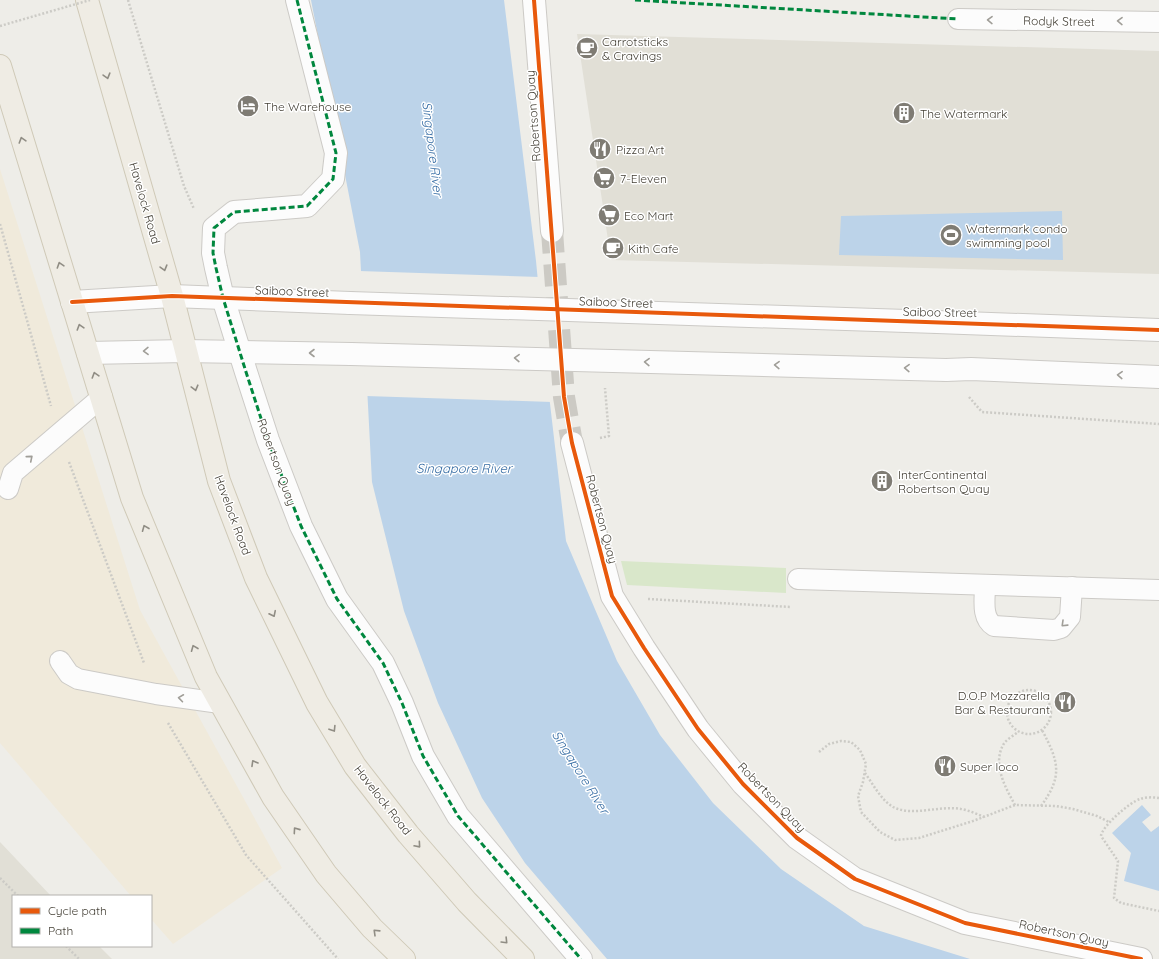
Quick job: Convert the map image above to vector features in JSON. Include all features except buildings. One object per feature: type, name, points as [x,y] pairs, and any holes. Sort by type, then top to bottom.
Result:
[{"type":"main road","name":"Havelock Road","points":[[86,0],[172,296],[185,351],[222,489],[256,578],[316,703],[355,766],[408,834],[467,902],[523,959]]},
{"type":"main road","points":[[0,66],[132,498],[206,677],[273,797],[326,874],[372,928],[404,959]]},
{"type":"street","points":[[214,228],[234,212],[307,206],[333,179],[336,153],[297,0]]},
{"type":"street","name":"Robertson Quay","points":[[534,0],[552,231]]},
{"type":"street","name":"Robertson Quay","points":[[214,228],[213,253],[223,298],[268,440],[301,526],[338,599],[383,663],[402,703],[423,756],[458,816],[581,959]]},
{"type":"street","name":"Saiboo Street","points":[[72,302],[172,296],[1159,330]]},
{"type":"street","points":[[88,352],[185,351],[351,354],[946,370],[971,369],[1159,377]]},
{"type":"street","name":"Robertson Quay","points":[[572,443],[612,596],[644,648],[698,729],[743,784],[797,838],[855,879],[965,923],[1141,959]]},
{"type":"lane","name":"Rodyk Street","points":[[958,19],[1159,22]]},
{"type":"lane","points":[[8,489],[13,473],[102,397]]},
{"type":"lane","points":[[798,580],[1159,590]]},
{"type":"lane","points":[[985,586],[986,618],[994,626],[1054,630],[1066,624],[1070,617],[1072,587]]},
{"type":"lane","points":[[60,661],[69,674],[78,679],[156,694],[220,703]]},
{"type":"path","points":[[0,26],[90,0]]},
{"type":"path","points":[[128,0],[184,186],[196,215],[214,228]]},
{"type":"path","points":[[0,224],[59,435],[169,725],[246,855],[338,959]]},
{"type":"path","points":[[572,443],[609,436],[603,360]]},
{"type":"path","points":[[946,370],[982,412],[1159,424]]},
{"type":"path","points":[[1034,690],[1045,696],[1051,708],[1050,720],[1042,730],[1030,735],[1018,732],[1009,723],[1006,710],[1011,698],[1021,691],[1034,690]]},
{"type":"path","points":[[1041,806],[1052,790],[1056,776],[1055,758],[1042,730]]},
{"type":"path","points":[[1015,805],[1006,789],[1000,773],[1000,754],[1006,742],[1018,732]]},
{"type":"path","points":[[820,752],[829,744],[841,741],[851,742],[860,750],[866,764],[865,773],[858,796],[861,812],[880,832],[895,840],[919,838],[985,817],[1015,805],[1073,809],[1097,816],[1109,822]]},
{"type":"path","points":[[865,773],[881,795],[892,806],[911,811],[935,808],[961,809],[985,817]]},
{"type":"path","points":[[1159,798],[1139,799],[1109,822],[1102,831],[1101,836],[1118,861],[1114,898],[1122,903],[1159,911]]},
{"type":"path","points":[[0,878],[17,895]]},
{"type":"path","points":[[67,947],[79,959]]},
{"type":"shaded area","name":"The Watermark","points":[[577,34],[1159,51],[1159,274],[611,260]]},
{"type":"shaded area","points":[[0,169],[140,610],[282,868],[173,944],[152,920],[152,895],[130,895],[0,743]]},
{"type":"shaded area","points":[[0,842],[50,895],[12,895],[12,947],[100,947],[112,959],[0,959]]},
{"type":"green space","points":[[621,561],[786,568],[786,593],[627,585]]},
{"type":"water","name":"Singapore River","points":[[311,0],[504,0],[536,261],[549,395],[566,541],[617,661],[660,735],[713,803],[781,869],[864,926],[970,959],[607,959],[525,863],[482,798],[438,703],[404,611],[372,482],[360,252]]},
{"type":"water","name":"Watermark condo swimming pool","points":[[1062,211],[1063,260],[839,255],[841,216]]},
{"type":"water","points":[[1142,805],[1151,815],[1142,822],[1151,832],[1159,826],[1159,891],[1124,881],[1131,853],[1112,833]]},
{"type":"pier","points":[[359,271],[540,277],[552,402],[366,396]]},
{"type":"tunnel","points":[[552,231],[564,397],[572,443]]},
{"type":"marked path","points":[[297,0],[336,153],[333,179],[307,206],[234,212],[214,228],[213,253],[223,298],[268,440],[301,526],[337,599],[383,663],[402,703],[423,756],[458,816],[581,959]]},
{"type":"marked path","points":[[635,0],[958,19]]},
{"type":"cycle path","points":[[534,0],[564,397],[572,443],[612,596],[644,648],[698,729],[743,784],[797,838],[855,879],[965,923],[1141,959]]},
{"type":"cycle path","points":[[72,302],[172,296],[1159,330]]},
{"type":"place","name":"Carrotsticks & Cravings","points":[[587,48]]},
{"type":"place","name":"The Warehouse","points":[[248,106]]},
{"type":"place","name":"The Watermark","points":[[904,113]]},
{"type":"place","name":"Pizza Art","points":[[600,149]]},
{"type":"place","name":"7-Eleven","points":[[604,178]]},
{"type":"place","name":"Eco Mart","points":[[609,215]]},
{"type":"place","name":"Watermark condo swimming pool","points":[[951,235]]},
{"type":"place","name":"Kith Cafe","points":[[613,248]]},
{"type":"place","name":"InterContinental Robertson Quay","points":[[882,481]]},
{"type":"place","name":"D.O.P Mozzarella Bar & Restaurant","points":[[1065,702]]},
{"type":"place","name":"Super loco","points":[[945,766]]}]
